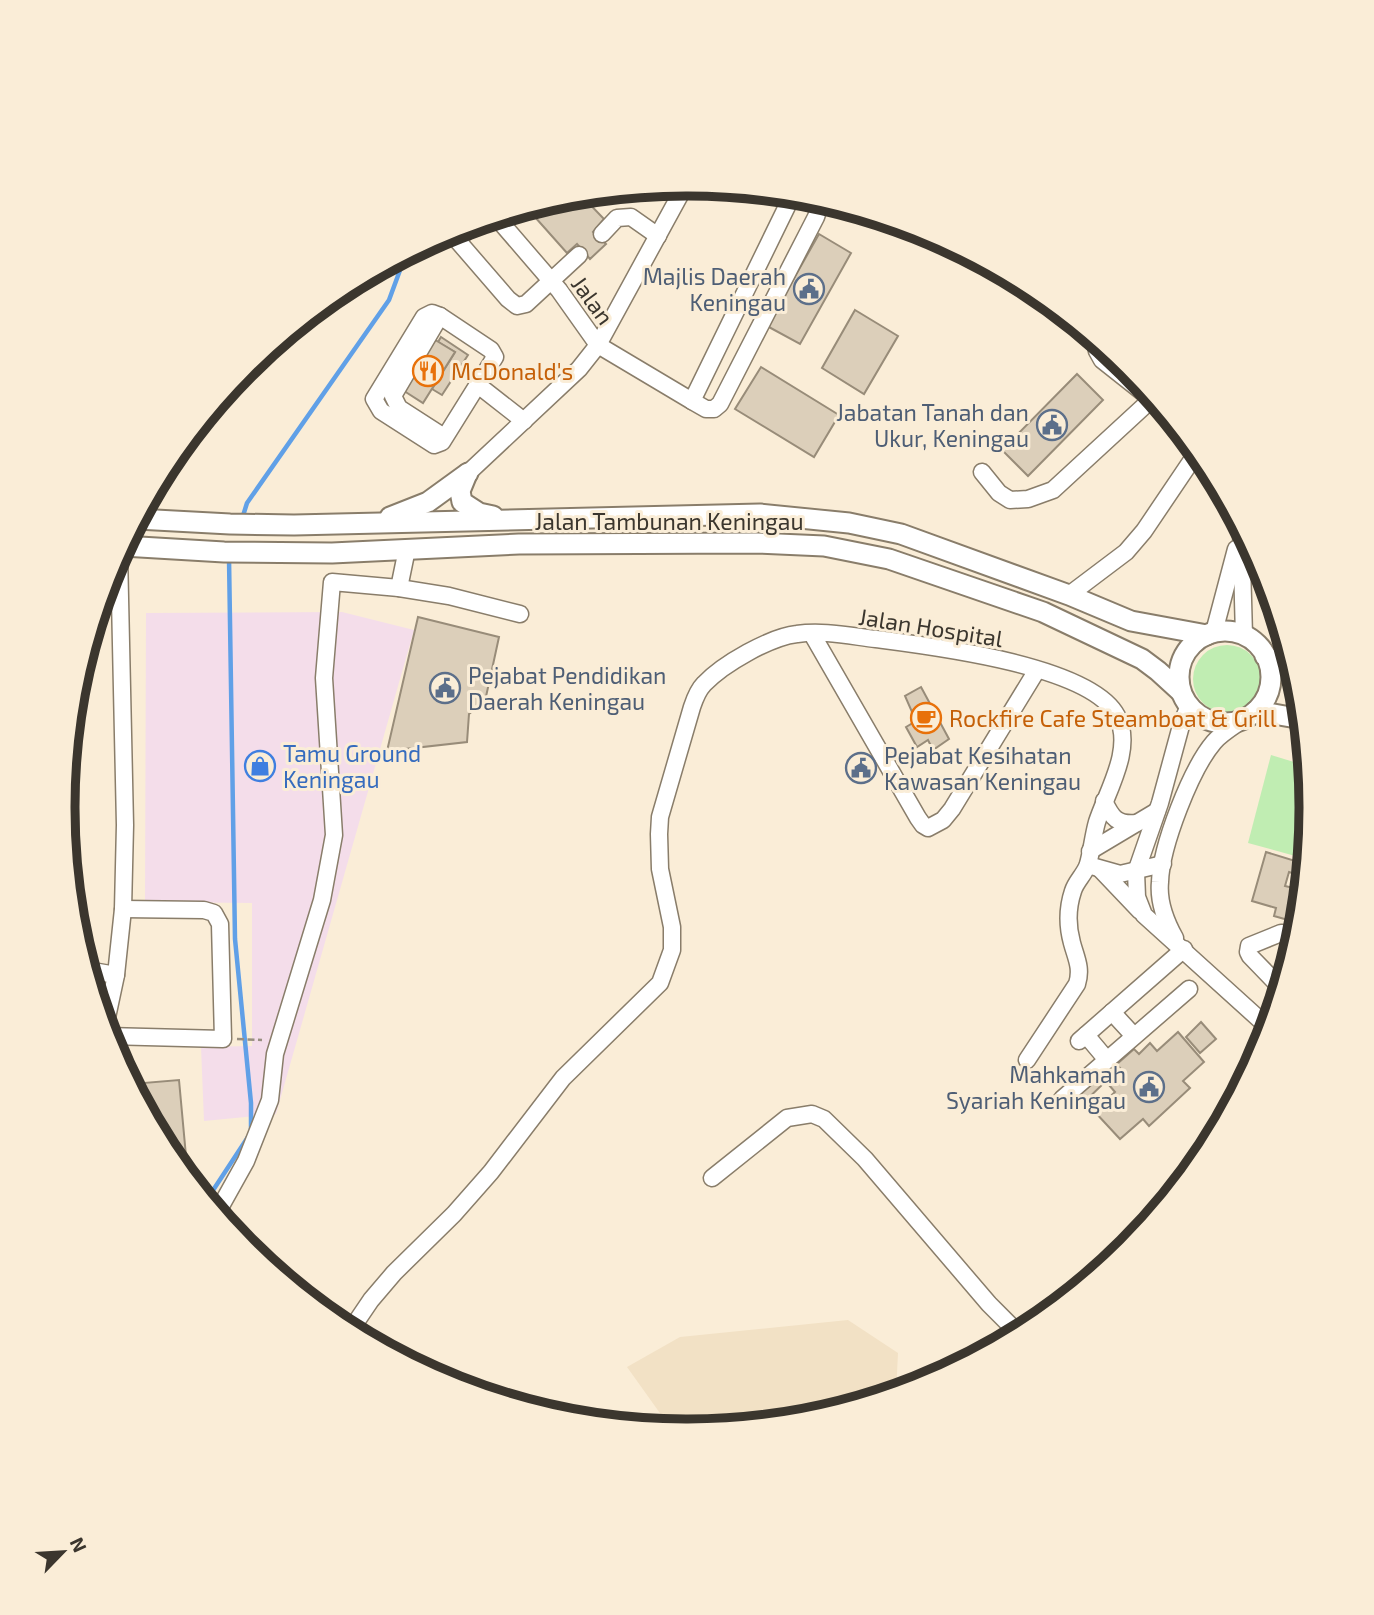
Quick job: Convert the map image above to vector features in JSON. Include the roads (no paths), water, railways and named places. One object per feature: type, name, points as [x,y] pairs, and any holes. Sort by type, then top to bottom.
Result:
[{"type":"main road","points":[[468,473],[460,491],[462,502],[479,513],[511,519]]},
{"type":"main road","points":[[351,524],[403,514],[417,508],[468,473]]},
{"type":"main road","name":"Jalan Tambunan Keningau","points":[[147,520],[230,524],[351,524],[760,514],[839,522],[901,534],[1069,595],[1131,621],[1211,634]]},
{"type":"main road","name":"Jalan Tambunan Keningau","points":[[134,547],[224,552],[332,553],[519,544],[757,542],[824,546],[857,551],[919,568],[1043,612],[1142,659],[1158,671],[1185,699]]},
{"type":"main road","points":[[1250,715],[1265,699],[1270,685],[1270,670],[1265,656],[1256,644],[1244,636],[1230,632],[1211,634],[1195,642],[1180,665],[1179,679],[1185,699],[1200,716],[1214,722],[1229,723],[1250,715],[1292,718]]},
{"type":"main road","points":[[1265,656],[1282,666]]},
{"type":"street","points":[[468,473],[579,369],[598,345],[680,196]]},
{"type":"street","points":[[692,401],[789,205]]},
{"type":"street","points":[[598,345],[706,409],[714,409],[720,404],[818,211]]},
{"type":"street","points":[[602,234],[617,218],[631,217],[657,236]]},
{"type":"street","name":"Jalan","points":[[503,224],[552,281],[598,345]]},
{"type":"street","name":"Jalan","points":[[457,240],[517,306],[526,303],[552,281]]},
{"type":"street","points":[[552,281],[579,255]]},
{"type":"street","points":[[432,313],[493,352],[494,360],[478,385],[440,443],[432,444],[381,411],[374,399],[424,317],[432,313]]},
{"type":"street","points":[[732,320],[756,335]]},
{"type":"street","points":[[722,340],[746,354]]},
{"type":"street","points":[[478,385],[524,421]]},
{"type":"street","points":[[982,472],[999,493],[1010,500],[1044,495],[1150,407]]},
{"type":"street","points":[[1069,595],[1126,552],[1191,461]]},
{"type":"street","points":[[1211,634],[1237,540]]},
{"type":"street","points":[[399,588],[407,548]]},
{"type":"street","points":[[1242,550],[1244,636]]},
{"type":"street","points":[[109,1007],[116,975],[123,908],[125,825],[120,580]]},
{"type":"street","points":[[222,1204],[246,1161],[270,1100],[275,1054],[322,900],[334,835],[324,678],[332,582],[449,596],[520,614]]},
{"type":"street","points":[[812,634],[918,818],[928,828],[943,820],[952,809],[1037,670]]},
{"type":"street","name":"Jalan Hospital","points":[[356,1322],[394,1273],[454,1214],[491,1172],[563,1078],[660,982],[672,950],[672,926],[660,869],[660,817],[696,694],[723,669],[761,646],[782,637],[812,634],[953,648],[1037,670],[1095,693],[1104,699],[1118,719],[1122,735],[1119,759],[1104,801],[1092,862],[1074,887],[1069,905],[1068,924],[1080,973],[1077,984],[1027,1060]]},
{"type":"street","points":[[1144,915],[1137,897],[1136,872],[1157,811],[1182,722],[1185,699]]},
{"type":"street","points":[[1182,948],[1167,924],[1163,911],[1159,882],[1163,864],[1176,820],[1200,762],[1220,736],[1250,715]]},
{"type":"street","points":[[1104,801],[1115,820],[1121,823],[1137,823]]},
{"type":"street","points":[[1092,862],[1137,823],[1157,811]]},
{"type":"street","points":[[1092,862],[1120,874],[1163,864]]},
{"type":"street","points":[[1092,862],[1144,915],[1261,1018]]},
{"type":"street","points":[[120,1036],[223,1039],[220,923],[214,913],[204,910],[123,908]]},
{"type":"street","points":[[1274,980],[1248,952],[1249,946],[1254,942],[1285,934]]},
{"type":"street","points":[[1107,1060],[1082,1038],[1182,948]]},
{"type":"street","points":[[98,972],[116,975]]},
{"type":"street","points":[[1062,1099],[1189,989]]},
{"type":"street","points":[[1112,1012],[1134,1036]]},
{"type":"street","points":[[712,1178],[787,1118],[812,1114],[824,1119],[865,1159],[1011,1326]]},
{"type":"waterway","points":[[242,519],[247,503],[389,300],[401,267]]},
{"type":"waterway","points":[[229,558],[235,939],[251,1103],[251,1129]]},
{"type":"waterway","points":[[212,1192],[248,1137]]},
{"type":"place","name":"Majlis Daerah Keningau","points":[[809,289]]},
{"type":"place","name":"McDonald's","points":[[428,371]]},
{"type":"place","name":"Jabatan Tanah dan Ukur, Keningau","points":[[1052,425]]},
{"type":"place","name":"Pejabat Pendidikan Daerah Keningau","points":[[445,688]]},
{"type":"place","name":"Rockfire Cafe Steamboat & Grill","points":[[926,718]]},
{"type":"place","name":"Tamu Ground Keningau","points":[[260,766]]},
{"type":"place","name":"Pejabat Kesihatan Kawasan Keningau","points":[[861,768]]},
{"type":"place","name":"Mahkamah Syariah Keningau","points":[[1149,1087]]}]
